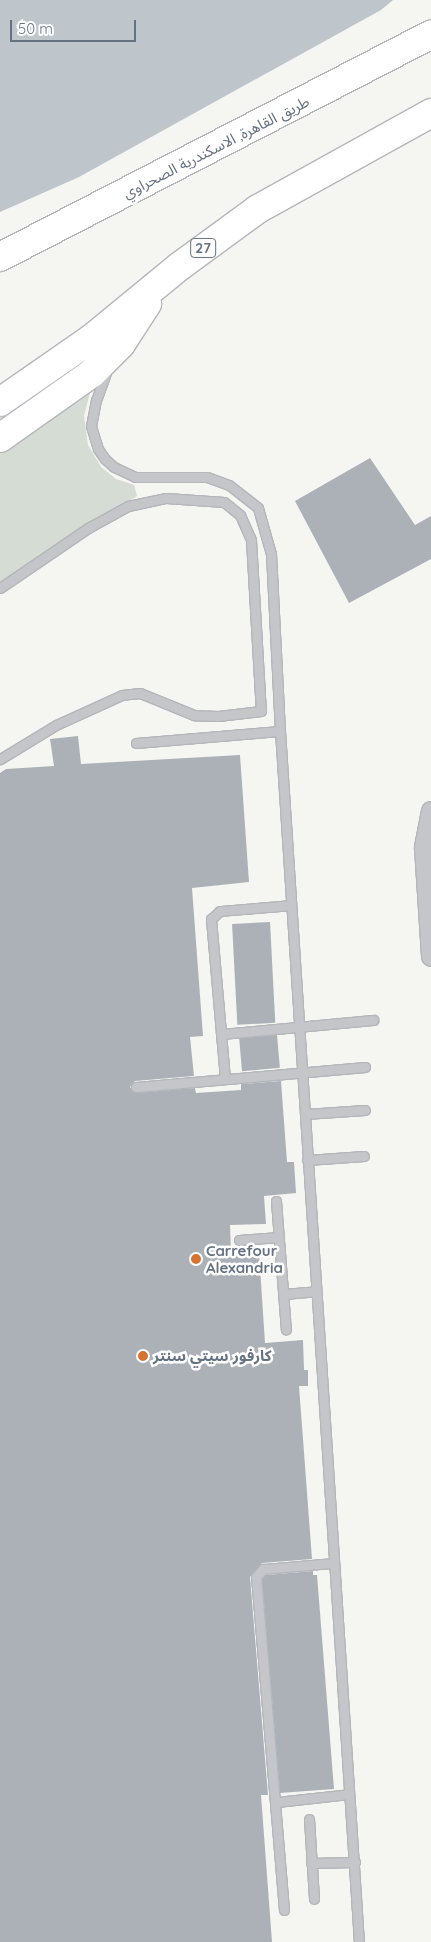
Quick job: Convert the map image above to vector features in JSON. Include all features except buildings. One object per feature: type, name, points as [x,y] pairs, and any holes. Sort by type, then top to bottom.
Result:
[{"type":"highway","points":[[380,63],[431,19]]},
{"type":"highway","name":"طريق القاهرة, الاسكندرية الصحراوي","points":[[0,257],[380,63],[431,35]]},
{"type":"highway","name":"27","points":[[0,402],[91,339],[231,228],[285,192],[428,115]]},
{"type":"highway","points":[[0,438],[76,386],[121,344],[155,287]]},
{"type":"street","points":[[431,811],[424,848],[431,957]]},
{"type":"lane","points":[[121,344],[101,386],[92,414],[92,432],[98,449],[114,467],[135,477],[207,477],[224,483],[244,495],[258,508],[271,554],[298,1027],[359,1942]]},
{"type":"lane","points":[[0,588],[88,528],[128,506],[166,498],[224,502],[240,515],[251,540],[261,711]]},
{"type":"lane","points":[[0,759],[65,720],[122,695],[140,693],[194,715],[218,716],[279,708]]},
{"type":"lane","points":[[136,743],[280,731]]},
{"type":"lane","points":[[225,1079],[213,915],[220,911],[291,905]]},
{"type":"lane","points":[[221,1034],[373,1020]]},
{"type":"lane","points":[[136,1087],[365,1067]]},
{"type":"lane","points":[[305,1114],[364,1110]]},
{"type":"lane","points":[[307,1160],[364,1156]]},
{"type":"lane","points":[[276,1201],[286,1330]]},
{"type":"lane","points":[[239,1240],[279,1237]]},
{"type":"lane","points":[[284,1294],[316,1291]]},
{"type":"lane","points":[[284,1910],[277,1802],[256,1577],[263,1569],[333,1563]]},
{"type":"lane","points":[[277,1802],[348,1794]]},
{"type":"lane","points":[[309,1819],[314,1899]]},
{"type":"lane","points":[[311,1863],[355,1862]]},
{"type":"shaded area","points":[[0,0],[393,0],[381,10],[79,177],[0,212]]},
{"type":"shaded area","points":[[93,381],[84,416],[88,445],[101,467],[116,479],[134,485],[137,496],[0,582],[0,449]]},
{"type":"place","name":"Carrefour Alexandria","points":[[196,1259]]},
{"type":"place","name":"كارفور سيتي سنتر","points":[[143,1356]]}]
